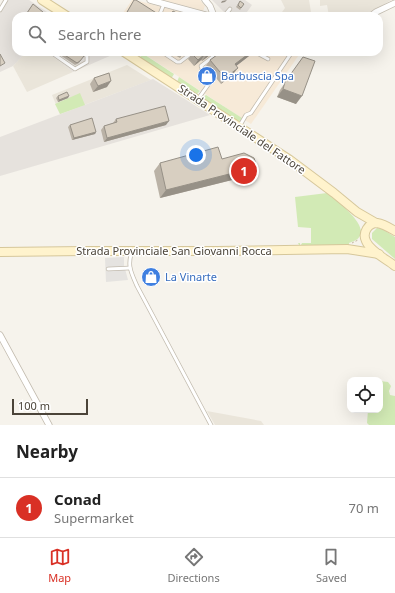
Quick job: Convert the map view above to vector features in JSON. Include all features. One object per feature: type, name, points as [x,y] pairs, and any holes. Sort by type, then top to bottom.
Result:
[{"type":"main road","points":[[42,0],[62,12]]},
{"type":"main road","name":"Strada Provinciale del Fattore","points":[[137,56],[198,100],[302,169],[357,212],[376,223],[395,231]]},
{"type":"main road","name":"Strada Provinciale del Fattore","points":[[357,212],[366,241],[371,248],[395,266]]},
{"type":"main road","points":[[347,249],[360,242],[363,234],[371,225],[376,223]]},
{"type":"main road","name":"Strada Provinciale San Giovanni Rocca","points":[[0,252],[347,249],[379,254]]},
{"type":"street","points":[[150,0],[194,12]]},
{"type":"street","points":[[205,0],[212,12]]},
{"type":"street","points":[[376,12],[395,2]]},
{"type":"street","points":[[0,335],[49,425]]},
{"type":"lane","points":[[0,10],[6,0]]},
{"type":"lane","points":[[161,12],[164,4]]},
{"type":"lane","points":[[56,56],[75,70],[87,62],[86,56]]},
{"type":"lane","points":[[168,56],[177,62],[180,62],[188,56]]},
{"type":"lane","points":[[198,100],[208,85],[201,66],[214,56]]},
{"type":"lane","points":[[262,56],[268,59]]},
{"type":"lane","points":[[239,127],[246,115],[251,113],[289,56]]},
{"type":"lane","points":[[132,251],[129,260],[130,268],[143,297],[211,425]]},
{"type":"lane","points":[[108,269],[130,268]]},
{"type":"path","points":[[347,249],[349,244],[357,241],[363,234]]},
{"type":"shaded area","points":[[3,0],[29,0],[47,12],[12,12],[12,56],[22,56],[13,66],[0,72],[0,5]]},
{"type":"shaded area","points":[[132,0],[135,0],[181,12],[124,12]]},
{"type":"shaded area","points":[[163,0],[200,0],[205,6],[203,11]]},
{"type":"shaded area","points":[[212,0],[245,0],[252,5],[247,12],[224,12]]},
{"type":"shaded area","points":[[281,0],[309,0],[311,12],[282,12],[285,8]]},
{"type":"shaded area","points":[[320,0],[391,0],[372,12],[328,12],[327,5],[320,6]]},
{"type":"shaded area","points":[[22,56],[52,56],[73,72],[27,92],[13,66]]},
{"type":"shaded area","points":[[52,56],[110,56],[73,72]]},
{"type":"shaded area","points":[[147,56],[298,56],[251,124]]},
{"type":"shaded area","points":[[127,65],[151,80],[60,114],[52,95]]},
{"type":"shaded area","points":[[153,79],[210,115],[0,176],[0,137]]},
{"type":"shaded area","points":[[124,257],[124,265],[128,280],[106,282],[105,258]]},
{"type":"shaded area","points":[[207,411],[261,421],[264,425],[215,425]]},
{"type":"green space","points":[[141,56],[147,56],[174,74],[171,79],[140,58]]},
{"type":"green space","points":[[179,77],[200,91],[196,95],[177,82]]},
{"type":"green space","points":[[80,93],[85,105],[60,114],[55,104]]},
{"type":"green space","points":[[206,95],[242,118],[239,122],[202,98]]},
{"type":"green space","points":[[327,193],[340,203],[354,218],[361,233],[358,239],[349,243],[349,245],[333,247],[300,247],[298,243],[301,245],[302,243],[311,243],[311,228],[298,227],[295,197]]},
{"type":"green space","points":[[377,228],[382,229],[395,237],[395,259],[372,239],[372,233]]},
{"type":"green space","points":[[383,381],[388,382],[391,386],[389,391],[390,395],[395,396],[395,425],[369,425],[367,423],[368,413],[383,413]]},
{"type":"building","points":[[134,0],[136,0],[155,12],[127,12]]},
{"type":"building","points":[[240,1],[244,4],[241,8],[238,5]]},
{"type":"building","points":[[33,4],[43,12],[28,12]]},
{"type":"building","points":[[0,54],[5,63],[0,66]]},
{"type":"building","points":[[66,56],[84,56],[77,63]]},
{"type":"building","points":[[194,56],[203,56],[198,60]]},
{"type":"building","points":[[216,56],[246,56],[235,64],[238,68],[225,78],[210,60]]},
{"type":"building","points":[[303,57],[315,61],[302,96],[283,89],[285,82]]},
{"type":"building","points":[[109,73],[111,81],[98,86],[94,78]]},
{"type":"building","points":[[67,92],[69,96],[59,100],[58,96]]},
{"type":"building","points":[[165,106],[169,121],[107,138],[104,126],[117,122],[116,119]]},
{"type":"building","points":[[92,118],[96,132],[74,138],[70,125]]},
{"type":"building","points":[[218,147],[222,159],[244,153],[254,158],[257,167],[166,190],[160,163]]},
{"type":"place","name":"Barbuscia Spa","points":[[207,76]]},
{"type":"place","name":"Conad","points":[[244,171]]},
{"type":"place","name":"La Vinarte","points":[[151,277]]}]
